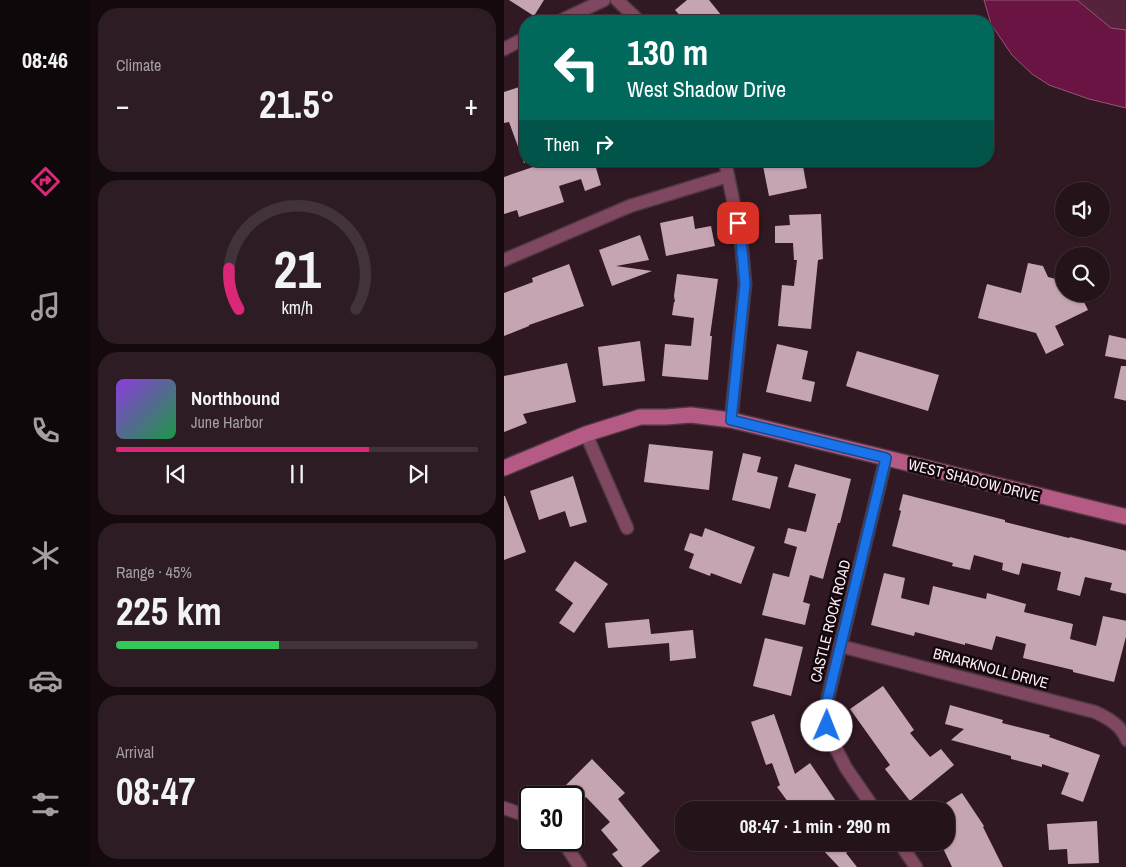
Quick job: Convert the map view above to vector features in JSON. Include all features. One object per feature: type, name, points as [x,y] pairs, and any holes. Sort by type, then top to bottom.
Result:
[{"type":"street","points":[[573,15],[604,0]]},
{"type":"street","points":[[617,0],[633,15]]},
{"type":"street","points":[[504,49],[519,41]]},
{"type":"street","points":[[726,167],[741,239],[745,284],[731,420]]},
{"type":"street","points":[[504,260],[630,206],[728,176]]},
{"type":"street","name":"WEST SHADOW DRIVE","points":[[504,468],[586,434],[640,417],[691,415],[731,420],[1126,517]]},
{"type":"street","points":[[586,434],[627,528]]},
{"type":"street","name":"CASTLE ROCK ROAD","points":[[870,801],[846,768],[831,739],[826,714],[828,697],[886,458]]},
{"type":"street","name":"BRIARKNOLL DRIVE","points":[[840,646],[1095,712],[1109,718],[1124,733],[1126,739]]},
{"type":"street","points":[[504,808],[519,813]]},
{"type":"street","points":[[569,851],[580,867]]},
{"type":"street","points":[[905,851],[916,867]]},
{"type":"shaded area","points":[[984,0],[1077,0],[1111,28],[1126,30],[1126,108],[1089,99],[1049,85],[1032,74],[1012,55],[994,28],[994,15],[988,15]]},
{"type":"shaded area","points":[[1077,0],[1126,0],[1126,30],[1111,28]]},
{"type":"building","points":[[509,0],[544,0],[535,15]]},
{"type":"building","points":[[687,0],[709,0],[721,15],[680,15],[675,10]]},
{"type":"building","points":[[519,87],[519,149],[509,122],[504,123],[504,92]]},
{"type":"building","points":[[533,167],[596,167],[601,185],[585,191],[581,179],[559,186],[564,202],[519,217],[517,210],[504,214],[504,177]]},
{"type":"building","points":[[763,167],[803,167],[807,188],[769,196]]},
{"type":"building","points":[[821,214],[823,259],[818,260],[811,329],[778,326],[782,285],[794,286],[797,260],[794,260],[793,243],[775,243],[775,226],[790,225],[789,215]]},
{"type":"building","points":[[693,216],[695,229],[711,226],[715,246],[666,256],[660,223]]},
{"type":"building","points":[[640,235],[649,260],[616,266],[652,271],[612,286],[599,250]]},
{"type":"building","points":[[1028,263],[1043,266],[1048,277],[1055,279],[1055,302],[1084,302],[1088,310],[1055,326],[1064,345],[1046,354],[1036,333],[978,318],[987,284],[1021,293]]},
{"type":"building","points":[[569,264],[584,306],[529,325],[504,336],[504,293],[533,282],[532,278]]},
{"type":"building","points":[[677,274],[718,279],[710,336],[712,336],[708,380],[662,376],[665,344],[691,346],[694,318],[672,315]]},
{"type":"building","points":[[1109,335],[1127,339],[1127,360],[1105,356]]},
{"type":"building","points":[[640,341],[645,381],[603,386],[598,347]]},
{"type":"building","points":[[777,344],[808,351],[802,379],[815,382],[811,402],[766,392]]},
{"type":"building","points":[[857,351],[939,375],[928,411],[846,386]]},
{"type":"building","points":[[567,363],[576,402],[523,414],[527,423],[504,432],[504,376]]},
{"type":"building","points":[[1121,366],[1127,366],[1127,401],[1114,398]]},
{"type":"building","points":[[649,444],[713,451],[709,490],[644,482]]},
{"type":"building","points":[[743,453],[761,457],[757,472],[778,477],[770,509],[732,500]]},
{"type":"building","points":[[795,464],[851,479],[823,579],[810,575],[803,602],[810,604],[805,625],[762,615],[773,573],[789,577],[797,547],[784,543],[788,528],[806,532],[816,494],[788,487]]},
{"type":"building","points":[[573,476],[587,522],[570,527],[565,511],[539,520],[530,491]]},
{"type":"building","points":[[903,494],[1005,520],[1005,522],[1127,551],[1127,594],[1110,590],[1112,583],[1085,577],[1080,596],[1057,590],[1061,572],[1022,563],[1019,575],[1002,570],[1003,563],[974,555],[970,570],[952,566],[953,563],[892,546],[901,511],[899,510]]},
{"type":"building","points":[[504,496],[526,552],[504,560]]},
{"type":"building","points":[[705,528],[755,547],[741,584],[711,573],[710,576],[689,568],[694,554],[684,550],[690,533],[702,537]]},
{"type":"building","points":[[575,561],[608,584],[574,633],[559,623],[573,603],[555,590]]},
{"type":"building","points":[[884,573],[905,578],[901,598],[929,605],[933,586],[986,599],[987,593],[1026,604],[1024,612],[1073,624],[1070,639],[1096,646],[1103,616],[1127,621],[1127,633],[1114,682],[1023,658],[1026,644],[996,636],[992,650],[915,632],[914,636],[871,625]]},
{"type":"building","points":[[649,619],[651,634],[693,630],[696,658],[670,661],[669,643],[608,648],[605,623]]},
{"type":"building","points":[[765,638],[803,647],[791,696],[753,686]]},
{"type":"building","points":[[883,686],[914,730],[910,733],[930,757],[941,749],[954,765],[910,801],[885,769],[890,765],[850,709]]},
{"type":"building","points":[[950,705],[1003,720],[1002,723],[1050,735],[1049,737],[1100,755],[1083,802],[1061,794],[1069,773],[1042,764],[1042,767],[1011,759],[1011,756],[951,740],[964,729],[945,724]]},
{"type":"building","points":[[774,714],[795,774],[810,763],[836,801],[787,801],[777,787],[780,785],[772,763],[766,765],[751,722]]},
{"type":"building","points":[[592,759],[625,793],[618,799],[660,851],[641,867],[623,867],[612,854],[618,850],[601,830],[610,822],[586,797],[584,799],[584,786],[565,786]]},
{"type":"building","points":[[962,793],[984,826],[1003,867],[952,867],[944,851],[955,851],[955,801],[949,801]]},
{"type":"building","points":[[1097,821],[1099,863],[1068,864],[1067,849],[1049,850],[1047,824]]},
{"type":"building","points":[[824,851],[848,851],[846,853],[857,867],[839,867]]},
{"type":"route","points":[[738,223],[745,284],[731,420],[886,458],[828,697],[827,726]]}]
